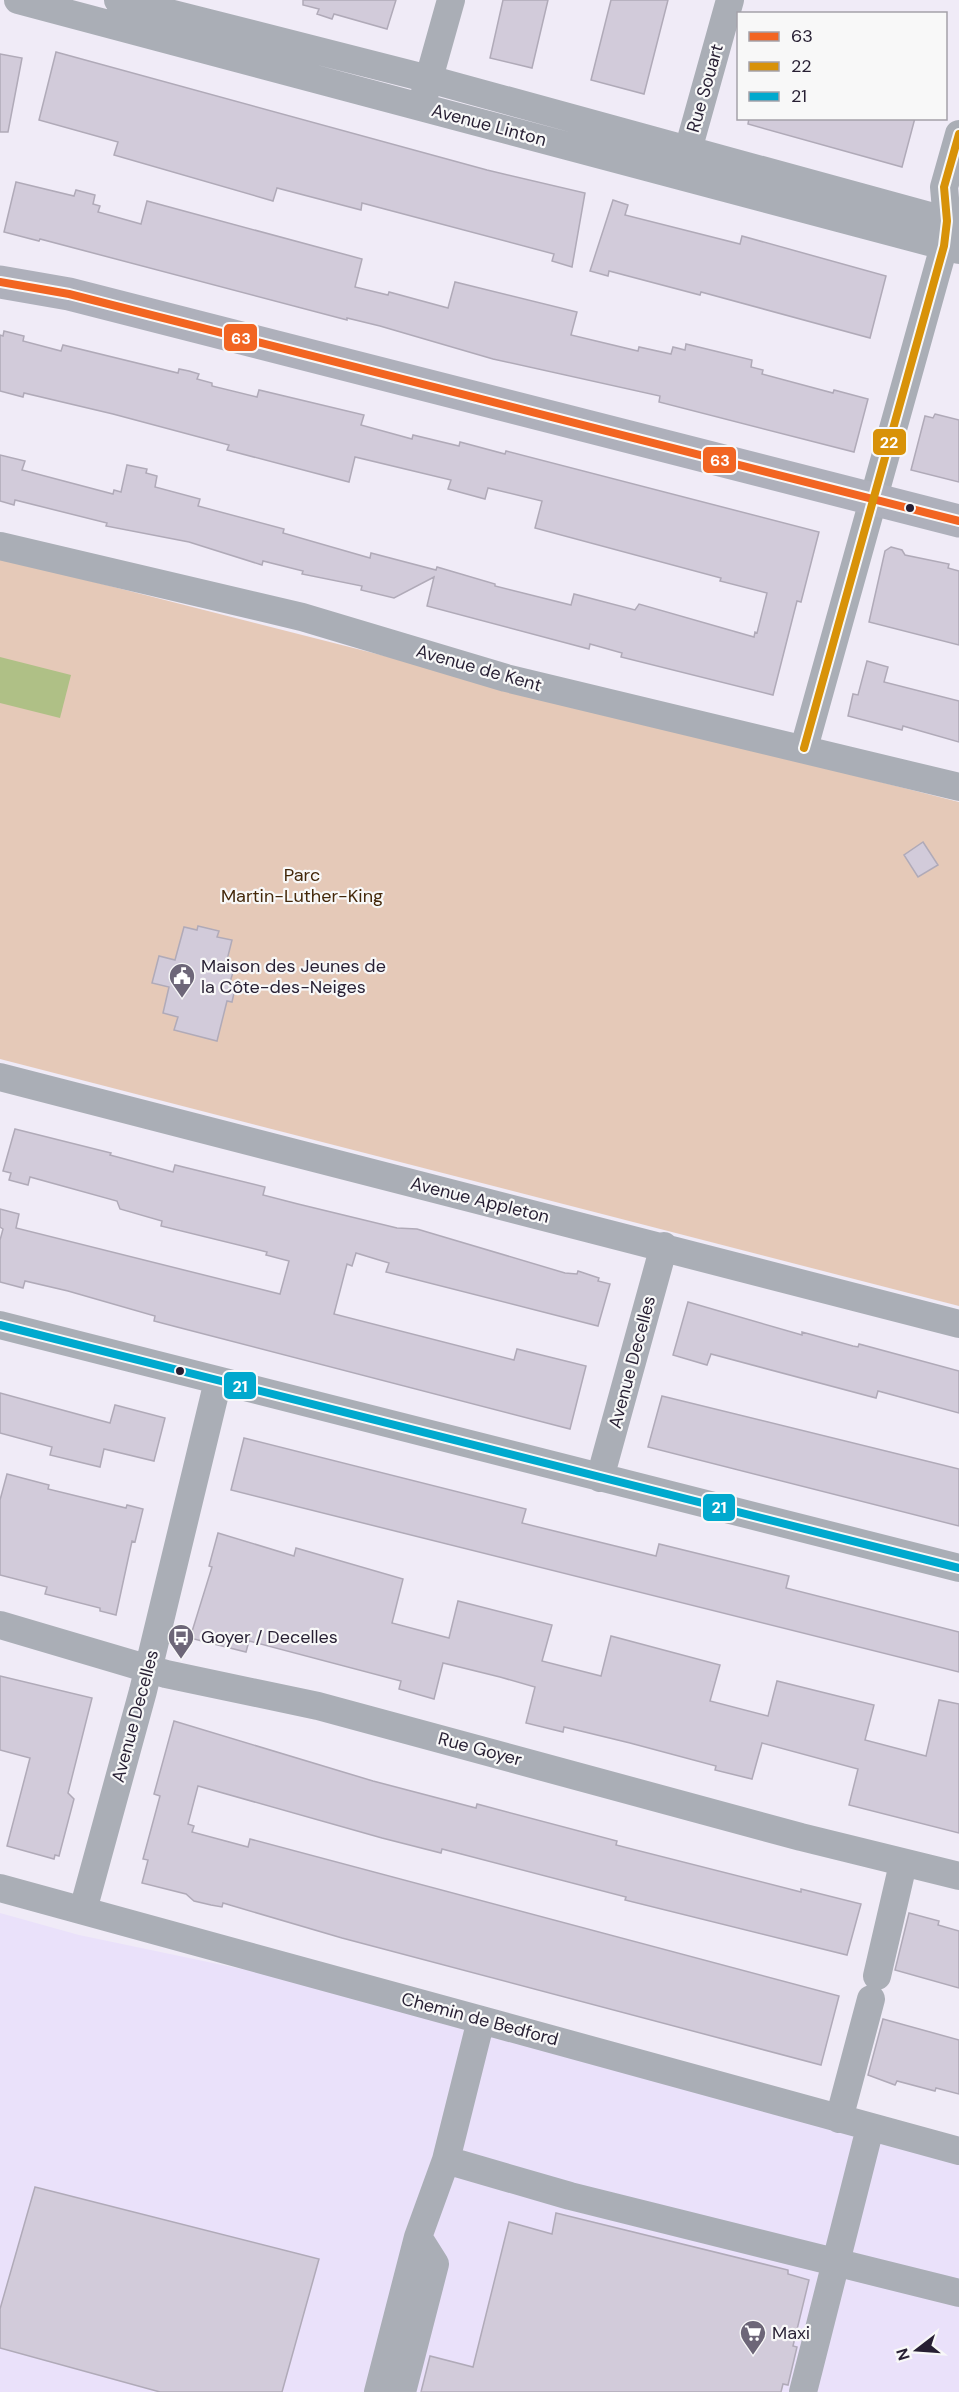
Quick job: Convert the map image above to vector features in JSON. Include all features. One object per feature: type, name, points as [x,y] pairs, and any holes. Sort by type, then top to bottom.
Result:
[{"type":"main road","points":[[0,282],[81,297],[959,521]]},
{"type":"street","name":"Avenue Linton","points":[[18,0],[170,17],[429,79],[684,163]]},
{"type":"street","name":"Avenue Linton","points":[[118,0],[421,107],[684,163],[954,230]]},
{"type":"street","points":[[421,107],[452,0]]},
{"type":"street","name":"Rue Souart","points":[[684,163],[730,0]]},
{"type":"street","points":[[804,748],[872,499],[954,230],[944,187],[959,134]]},
{"type":"street","name":"Avenue de Kent","points":[[0,546],[302,617],[507,678],[959,787]]},
{"type":"street","name":"Avenue Appleton","points":[[0,1077],[664,1246],[959,1324]]},
{"type":"street","name":"Avenue Decelles","points":[[600,1478],[664,1246]]},
{"type":"street","points":[[0,1325],[959,1568]]},
{"type":"street","name":"Avenue Decelles","points":[[83,1910],[148,1670],[218,1381]]},
{"type":"street","name":"Rue Goyer","points":[[0,1625],[148,1670],[318,1706],[903,1864],[959,1876]]},
{"type":"street","points":[[839,2119],[874,1988],[903,1864]]},
{"type":"street","name":"Chemin de Bedford","points":[[0,1888],[959,2151]]},
{"type":"street","points":[[378,2392],[418,2236],[446,2160],[481,2020]]},
{"type":"street","points":[[803,2392],[870,2128]]},
{"type":"street","points":[[446,2160],[570,2196],[835,2260],[959,2293]]},
{"type":"street","points":[[402,2392],[435,2264],[418,2236]]},
{"type":"shaded area","points":[[0,657],[71,675],[60,718],[0,703]]},
{"type":"shaded area","points":[[0,1913],[79,1935],[477,2018],[959,2150],[959,2392],[0,2392]]},
{"type":"green space","name":"Parc Martin-Luther-King","points":[[0,558],[959,802],[959,1306],[0,1059]]},
{"type":"building","points":[[303,0],[396,0],[387,29],[334,14],[332,19],[317,14],[319,9],[303,5]]},
{"type":"building","points":[[503,0],[548,0],[532,68],[490,58]]},
{"type":"building","points":[[611,0],[668,0],[644,94],[591,80]]},
{"type":"building","points":[[56,52],[487,170],[585,193],[572,267],[552,261],[554,254],[362,203],[361,210],[277,188],[273,201],[114,155],[118,142],[39,120]]},
{"type":"building","points":[[0,54],[22,58],[8,132],[0,132]]},
{"type":"building","points":[[749,120],[914,120],[902,167],[748,124]]},
{"type":"building","points":[[16,182],[74,196],[76,190],[95,195],[93,204],[100,206],[98,212],[141,224],[147,201],[362,259],[355,287],[388,295],[389,292],[448,308],[455,282],[577,312],[571,335],[638,351],[639,347],[671,354],[673,347],[685,350],[686,344],[752,360],[751,367],[763,370],[762,374],[833,393],[834,390],[868,399],[854,452],[659,402],[660,396],[493,359],[380,326],[347,318],[347,320],[40,239],[39,241],[4,232]]},
{"type":"building","points":[[613,200],[628,205],[625,215],[740,244],[742,236],[886,276],[870,338],[701,292],[700,295],[609,271],[608,276],[590,271]]},
{"type":"building","points":[[4,331],[24,336],[23,341],[61,351],[63,345],[178,373],[179,369],[189,371],[199,374],[197,379],[212,383],[212,386],[257,397],[259,390],[364,415],[361,425],[412,439],[413,435],[459,446],[460,442],[505,454],[506,451],[819,532],[801,602],[797,601],[773,695],[621,657],[622,653],[590,644],[589,649],[427,606],[434,577],[394,598],[361,590],[362,586],[302,574],[303,571],[263,561],[262,565],[189,542],[106,526],[107,523],[15,500],[14,505],[0,501],[0,455],[25,461],[22,470],[113,494],[114,490],[121,492],[127,465],[147,469],[146,473],[157,476],[155,487],[200,499],[198,506],[284,529],[283,533],[370,558],[371,553],[436,570],[437,567],[495,584],[495,586],[571,605],[574,594],[635,610],[639,604],[754,637],[767,593],[720,581],[721,578],[535,528],[542,501],[488,488],[485,499],[448,489],[451,480],[355,457],[349,482],[227,450],[229,445],[113,414],[24,393],[23,397],[0,391],[0,335],[3,336]]},
{"type":"building","points":[[935,414],[959,420],[959,482],[911,470],[925,416],[933,418]]},
{"type":"building","points":[[891,547],[902,550],[905,555],[949,564],[948,568],[959,571],[959,645],[869,622],[885,551]]},
{"type":"building","points":[[867,661],[888,667],[884,682],[959,701],[959,742],[903,726],[902,730],[848,716],[853,694],[858,695]]},
{"type":"building","points":[[923,842],[938,865],[918,877],[904,855]]},
{"type":"building","points":[[198,926],[219,931],[217,937],[232,940],[226,964],[235,966],[230,982],[236,984],[232,1002],[227,1001],[217,1041],[174,1030],[178,1017],[163,1013],[169,987],[152,983],[159,956],[175,960],[184,927],[197,930]]},
{"type":"building","points":[[15,1129],[111,1153],[110,1155],[173,1172],[175,1165],[265,1187],[263,1195],[397,1228],[417,1229],[565,1273],[577,1274],[578,1271],[599,1278],[598,1281],[610,1284],[598,1326],[386,1272],[389,1263],[356,1253],[352,1266],[347,1264],[334,1314],[514,1360],[517,1349],[586,1366],[570,1429],[154,1321],[155,1316],[68,1291],[25,1281],[23,1288],[0,1282],[0,1240],[3,1229],[0,1227],[0,1209],[19,1214],[16,1228],[280,1294],[289,1261],[266,1255],[267,1252],[161,1226],[162,1221],[120,1209],[117,1201],[30,1177],[28,1185],[9,1180],[11,1173],[3,1171]]},
{"type":"building","points":[[688,1302],[802,1335],[802,1332],[858,1347],[859,1344],[959,1371],[959,1413],[878,1391],[876,1398],[711,1354],[707,1365],[673,1355]]},
{"type":"building","points":[[0,1393],[110,1423],[115,1405],[165,1418],[154,1461],[104,1449],[100,1467],[50,1455],[52,1447],[0,1433]]},
{"type":"building","points":[[662,1396],[959,1469],[959,1526],[648,1447]]},
{"type":"building","points":[[244,1438],[526,1509],[522,1523],[656,1556],[659,1544],[789,1576],[786,1588],[959,1632],[959,1672],[231,1490]]},
{"type":"building","points":[[7,1474],[49,1485],[48,1489],[126,1508],[127,1505],[143,1509],[135,1542],[132,1541],[116,1615],[100,1611],[100,1608],[45,1594],[47,1587],[0,1575],[0,1500]]},
{"type":"building","points":[[218,1533],[294,1556],[296,1548],[403,1579],[392,1623],[449,1638],[458,1601],[552,1625],[542,1661],[601,1676],[611,1636],[720,1665],[710,1701],[768,1716],[777,1681],[874,1705],[865,1740],[926,1756],[939,1700],[959,1704],[959,1833],[849,1805],[858,1769],[762,1743],[752,1779],[715,1770],[716,1766],[630,1743],[564,1727],[563,1732],[526,1723],[535,1687],[500,1677],[443,1663],[434,1699],[399,1689],[401,1681],[249,1641],[246,1652],[190,1638],[212,1567],[209,1566]]},
{"type":"building","points":[[0,1676],[92,1698],[68,1793],[74,1799],[59,1856],[55,1855],[54,1859],[7,1846],[30,1758],[0,1750]]},
{"type":"building","points":[[174,1721],[373,1781],[476,1808],[477,1804],[617,1841],[616,1845],[801,1892],[801,1889],[861,1904],[847,1955],[625,1900],[626,1897],[442,1849],[441,1853],[382,1838],[198,1786],[188,1824],[194,1826],[192,1832],[248,1847],[250,1839],[839,1996],[821,2065],[342,1938],[223,1903],[222,1907],[194,1901],[186,1894],[142,1883],[148,1860],[143,1859],[160,1796],[154,1794]]},
{"type":"building","points":[[909,1913],[939,1921],[938,1925],[959,1931],[959,1988],[895,1970]]},
{"type":"building","points":[[883,2019],[959,2040],[959,2094],[936,2088],[935,2091],[897,2081],[895,2085],[868,2075]]},
{"type":"building","points":[[35,2187],[319,2259],[282,2392],[160,2392],[0,2348],[0,2309]]},
{"type":"building","points":[[556,2213],[788,2270],[788,2274],[809,2280],[793,2346],[797,2347],[788,2385],[783,2384],[781,2392],[421,2392],[430,2356],[473,2367],[509,2222],[552,2234]]},
{"type":"transit line","name":"22","points":[[804,748],[944,246],[947,221],[944,187],[959,134]]},
{"type":"transit line","name":"63","points":[[0,282],[69,294],[959,521]]},
{"type":"transit line","name":"21","points":[[0,1325],[959,1568]]},
{"type":"place","name":"Maison des Jeunes de la Côte-des-Neiges","points":[[182,999]]},
{"type":"place","name":"Goyer / Decelles","points":[[181,1660]]},
{"type":"place","name":"Maxi","points":[[753,2356]]}]
